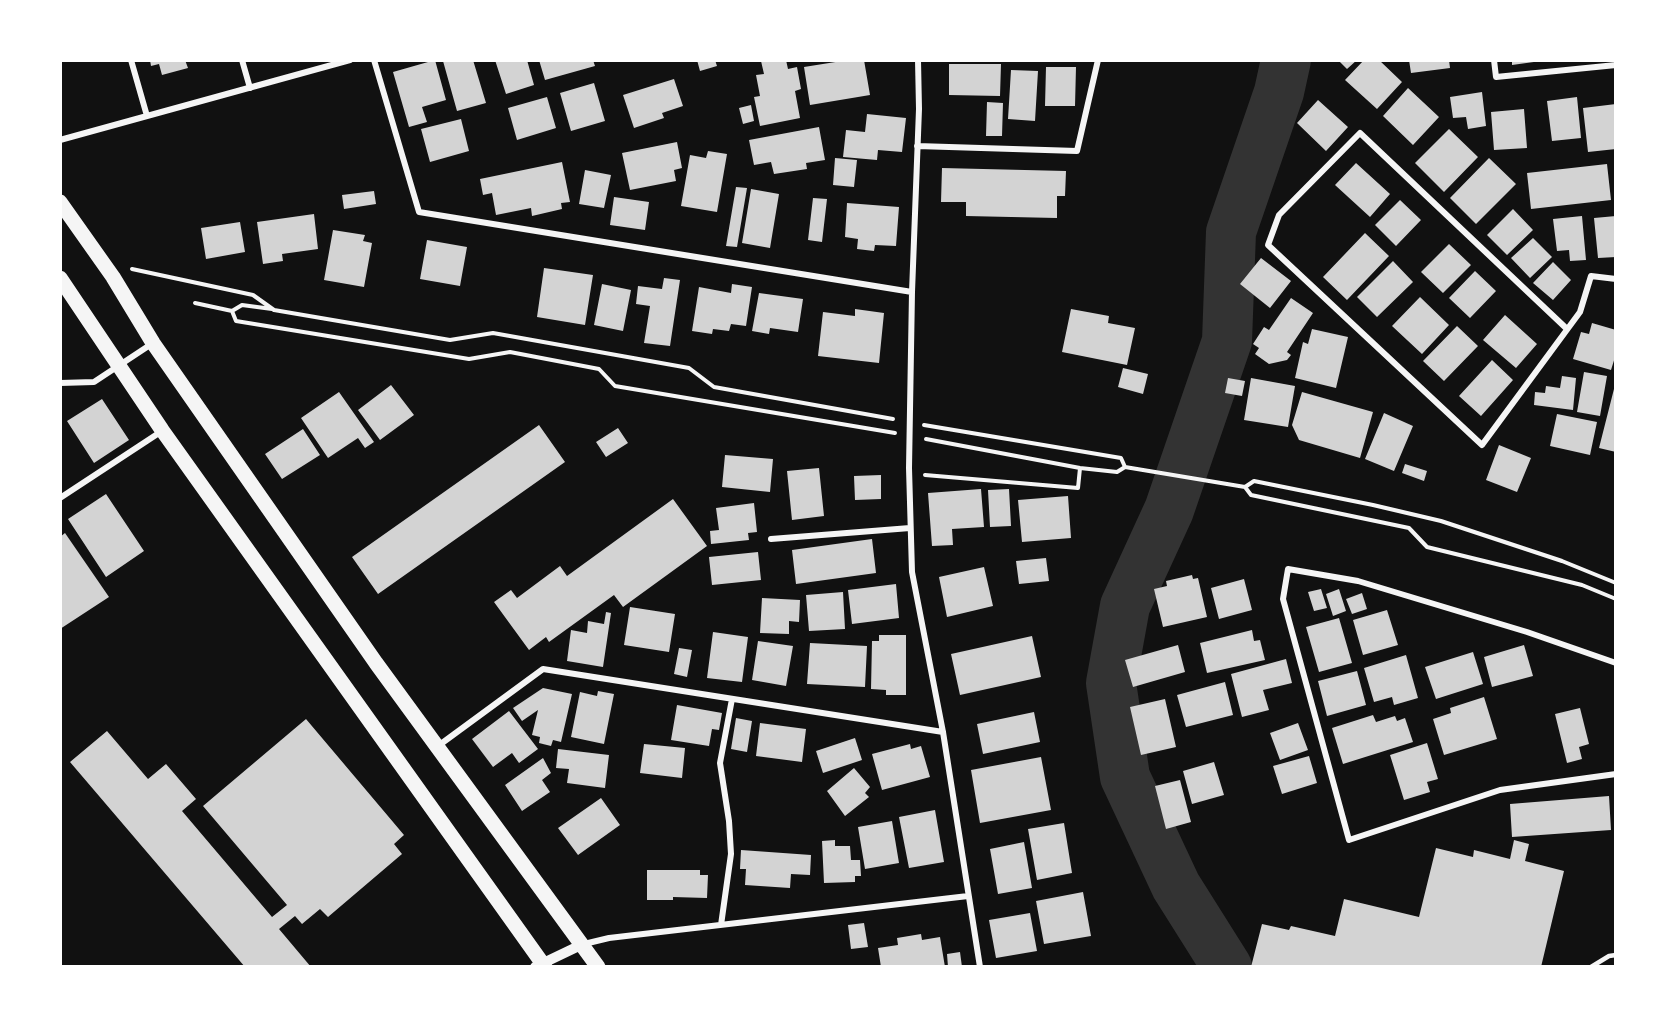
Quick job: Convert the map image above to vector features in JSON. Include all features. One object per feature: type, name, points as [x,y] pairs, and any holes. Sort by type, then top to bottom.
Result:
[{"type":"main road","points":[[60,202],[113,277],[153,343],[376,663],[598,967]]},
{"type":"main road","points":[[60,278],[162,430],[541,966]]},
{"type":"street","points":[[131,60],[147,116]]},
{"type":"street","points":[[242,60],[249,88]]},
{"type":"street","points":[[60,140],[350,60]]},
{"type":"street","points":[[374,60],[419,212],[912,292]]},
{"type":"street","points":[[918,60],[909,468],[912,572],[943,732],[980,967]]},
{"type":"street","points":[[917,146],[1077,151],[1098,60]]},
{"type":"street","points":[[1494,60],[1496,77],[1616,65]]},
{"type":"street","points":[[1567,329],[1360,133],[1279,214],[1268,245],[1482,445],[1580,312],[1591,276],[1616,279]]},
{"type":"street","points":[[60,383],[94,382],[153,343]]},
{"type":"street","points":[[60,498],[162,430]]},
{"type":"street","points":[[771,539],[910,528]]},
{"type":"street","points":[[1616,663],[1527,632],[1358,581],[1288,569],[1283,599],[1349,840],[1500,790],[1616,774]]},
{"type":"street","points":[[438,746],[543,669],[943,732]]},
{"type":"street","points":[[721,925],[731,854],[729,820],[720,763],[732,699]]},
{"type":"street","points":[[541,966],[581,945],[609,938],[968,896]]},
{"type":"lane","points":[[1591,967],[1616,955]]},
{"type":"path","points":[[128,268],[253,295],[274,310]]},
{"type":"path","points":[[195,303],[232,311],[242,305],[450,340],[493,333],[689,368],[714,387],[902,421]]},
{"type":"path","points":[[232,311],[236,321],[469,359],[510,352],[599,369],[615,386],[898,434]]},
{"type":"path","points":[[914,423],[1121,458],[1125,467]]},
{"type":"path","points":[[921,438],[1080,468],[1116,472],[1125,467],[1245,487],[1251,495],[1408,528],[1427,547],[1582,585],[1616,599]]},
{"type":"path","points":[[922,475],[1078,488],[1080,468]]},
{"type":"path","points":[[1245,487],[1254,481],[1441,521],[1562,561],[1616,583]]},
{"type":"building","points":[[150,60],[185,60],[188,68],[162,75],[159,64],[151,66]]},
{"type":"building","points":[[435,60],[446,100],[422,107],[427,122],[409,127],[393,72]]},
{"type":"building","points":[[473,60],[486,103],[457,111],[443,61]]},
{"type":"building","points":[[495,60],[527,60],[534,85],[506,94]]},
{"type":"building","points":[[539,60],[593,60],[595,66],[545,80]]},
{"type":"building","points":[[697,60],[715,60],[717,66],[700,71]]},
{"type":"building","points":[[786,60],[788,69],[797,67],[801,89],[795,91],[800,118],[760,126],[754,97],[760,96],[756,75],[764,74],[761,61]]},
{"type":"building","points":[[848,60],[864,60],[870,95],[810,105],[804,67]]},
{"type":"building","points":[[1338,60],[1357,60],[1347,69]]},
{"type":"building","points":[[1364,60],[1379,60],[1402,82],[1377,109],[1345,80]]},
{"type":"building","points":[[1409,60],[1449,60],[1450,68],[1411,73]]},
{"type":"building","points":[[1512,60],[1541,60],[1541,61],[1512,65]]},
{"type":"building","points":[[949,64],[1001,64],[1000,96],[949,95]]},
{"type":"building","points":[[1046,67],[1076,67],[1075,106],[1045,106]]},
{"type":"building","points":[[1011,70],[1038,71],[1035,121],[1008,119]]},
{"type":"building","points":[[674,79],[683,106],[662,113],[664,118],[634,128],[623,95]]},
{"type":"building","points":[[594,83],[605,121],[571,131],[560,93]]},
{"type":"building","points":[[1408,88],[1439,117],[1413,145],[1383,116]]},
{"type":"building","points":[[1482,92],[1486,126],[1468,129],[1466,117],[1453,118],[1450,97]]},
{"type":"building","points":[[547,97],[556,128],[517,140],[508,108]]},
{"type":"building","points":[[1577,97],[1581,138],[1552,141],[1547,101]]},
{"type":"building","points":[[1318,100],[1348,127],[1326,151],[1297,123]]},
{"type":"building","points":[[987,102],[1003,103],[1002,136],[986,136]]},
{"type":"building","points":[[1616,104],[1616,149],[1588,152],[1583,108]]},
{"type":"building","points":[[751,105],[754,121],[743,124],[739,108]]},
{"type":"building","points":[[1524,109],[1527,148],[1494,150],[1491,112]]},
{"type":"building","points":[[867,114],[906,118],[902,152],[878,150],[877,160],[843,157],[846,130],[865,132]]},
{"type":"building","points":[[461,119],[469,151],[430,162],[421,129]]},
{"type":"building","points":[[819,127],[825,160],[806,163],[807,169],[774,174],[771,162],[754,165],[749,140]]},
{"type":"building","points":[[1449,129],[1478,157],[1444,192],[1415,163]]},
{"type":"building","points":[[677,142],[682,168],[674,170],[676,181],[630,190],[622,153]]},
{"type":"building","points":[[708,151],[727,154],[717,212],[681,206],[690,155],[706,158]]},
{"type":"building","points":[[835,158],[857,160],[854,187],[833,185]]},
{"type":"building","points":[[1489,158],[1516,184],[1476,224],[1450,198]]},
{"type":"building","points":[[562,162],[570,202],[561,203],[562,209],[532,216],[531,208],[496,215],[492,193],[483,195],[480,179]]},
{"type":"building","points":[[1356,163],[1390,194],[1370,217],[1335,185]]},
{"type":"building","points":[[1607,164],[1611,200],[1531,209],[1527,173]]},
{"type":"building","points":[[942,168],[1066,171],[1065,196],[1057,196],[1057,218],[966,216],[966,202],[941,202]]},
{"type":"building","points":[[585,170],[611,175],[604,208],[579,204]]},
{"type":"building","points":[[736,187],[747,188],[737,247],[726,246]]},
{"type":"building","points":[[751,189],[779,194],[770,248],[742,243]]},
{"type":"building","points":[[374,191],[376,204],[344,209],[342,195]]},
{"type":"building","points":[[614,197],[649,202],[645,230],[610,225]]},
{"type":"building","points":[[813,198],[827,199],[822,242],[808,240]]},
{"type":"building","points":[[1400,200],[1421,220],[1396,246],[1375,225]]},
{"type":"building","points":[[847,203],[899,207],[896,246],[875,245],[874,251],[857,249],[858,239],[845,237]]},
{"type":"building","points":[[1513,209],[1533,230],[1507,255],[1487,235]]},
{"type":"building","points":[[314,214],[318,249],[282,254],[283,261],[263,264],[257,222]]},
{"type":"building","points":[[1582,216],[1586,260],[1570,261],[1569,250],[1557,251],[1553,219]]},
{"type":"building","points":[[1616,216],[1616,257],[1598,258],[1594,218]]},
{"type":"building","points":[[240,222],[245,252],[206,259],[201,228]]},
{"type":"building","points":[[333,230],[365,235],[363,241],[372,243],[364,287],[324,280]]},
{"type":"building","points":[[1365,233],[1389,256],[1347,300],[1323,277]]},
{"type":"building","points":[[1533,238],[1552,257],[1530,278],[1511,258]]},
{"type":"building","points":[[427,240],[467,247],[460,286],[420,279]]},
{"type":"building","points":[[1449,244],[1471,265],[1443,293],[1421,272]]},
{"type":"building","points":[[1261,258],[1291,281],[1270,308],[1240,284]]},
{"type":"building","points":[[1393,261],[1413,282],[1377,317],[1357,297]]},
{"type":"building","points":[[1553,262],[1571,280],[1553,300],[1533,283]]},
{"type":"building","points":[[544,268],[593,275],[585,325],[537,317]]},
{"type":"building","points":[[1475,271],[1496,291],[1470,318],[1449,298]]},
{"type":"building","points":[[664,278],[680,280],[670,346],[644,343],[650,306],[636,304],[638,286],[662,289]]},
{"type":"building","points":[[602,284],[631,290],[623,331],[594,325]]},
{"type":"building","points":[[732,284],[752,287],[746,326],[731,324],[729,331],[713,329],[712,334],[692,331],[699,287],[731,293]]},
{"type":"building","points":[[759,293],[803,299],[798,332],[770,328],[769,334],[752,331]]},
{"type":"building","points":[[1420,297],[1449,325],[1422,354],[1392,326]]},
{"type":"building","points":[[1291,298],[1313,313],[1287,352],[1291,355],[1287,360],[1269,364],[1255,354],[1259,348],[1253,344],[1264,327],[1269,330]]},
{"type":"building","points":[[855,309],[884,313],[879,363],[818,356],[823,312],[855,316]]},
{"type":"building","points":[[1071,309],[1109,316],[1108,323],[1135,328],[1127,365],[1062,352]]},
{"type":"building","points":[[1505,315],[1537,344],[1516,368],[1483,340]]},
{"type":"building","points":[[1592,323],[1616,330],[1616,354],[1611,370],[1573,359],[1581,332],[1589,334]]},
{"type":"building","points":[[1457,326],[1478,346],[1444,381],[1423,361]]},
{"type":"building","points":[[1312,329],[1348,337],[1336,388],[1295,378],[1303,342],[1308,344]]},
{"type":"building","points":[[1492,360],[1513,380],[1481,416],[1459,396]]},
{"type":"building","points":[[1123,368],[1148,374],[1143,394],[1118,387]]},
{"type":"building","points":[[1584,372],[1607,376],[1600,416],[1577,412]]},
{"type":"building","points":[[1562,376],[1576,378],[1573,410],[1534,405],[1535,392],[1545,393],[1546,386],[1560,388]]},
{"type":"building","points":[[1228,378],[1245,381],[1242,396],[1225,393]]},
{"type":"building","points":[[1251,378],[1295,386],[1288,427],[1244,420]]},
{"type":"building","points":[[391,385],[414,415],[380,440],[358,410]]},
{"type":"building","points":[[1616,385],[1616,452],[1599,448]]},
{"type":"building","points":[[339,392],[374,442],[365,448],[358,438],[328,458],[301,418]]},
{"type":"building","points":[[1302,392],[1373,412],[1360,458],[1299,440],[1292,425]]},
{"type":"building","points":[[102,399],[129,440],[94,463],[67,421]]},
{"type":"building","points":[[1384,413],[1413,426],[1394,471],[1365,459]]},
{"type":"building","points":[[1557,414],[1597,422],[1590,455],[1550,446]]},
{"type":"building","points":[[539,425],[565,462],[378,594],[352,557]]},
{"type":"building","points":[[618,428],[628,443],[606,457],[596,442]]},
{"type":"building","points":[[303,429],[320,455],[282,479],[265,454]]},
{"type":"building","points":[[1499,445],[1531,458],[1517,492],[1486,480]]},
{"type":"building","points":[[725,455],[773,459],[770,492],[722,487]]},
{"type":"building","points":[[1405,464],[1427,471],[1424,481],[1402,473]]},
{"type":"building","points":[[819,468],[824,516],[792,520],[787,471]]},
{"type":"building","points":[[881,475],[881,499],[855,500],[854,476]]},
{"type":"building","points":[[981,489],[984,527],[952,529],[953,545],[932,546],[928,493]]},
{"type":"building","points":[[1009,489],[1011,526],[990,527],[988,490]]},
{"type":"building","points":[[106,494],[144,551],[106,577],[68,519]]},
{"type":"building","points":[[1068,496],[1071,538],[1022,542],[1018,500]]},
{"type":"building","points":[[673,499],[707,546],[623,607],[614,595],[549,642],[546,637],[529,650],[494,602],[511,590],[517,598],[560,566],[567,576]]},
{"type":"building","points":[[754,503],[757,532],[748,533],[749,540],[711,544],[710,531],[719,530],[716,508]]},
{"type":"building","points":[[65,533],[109,597],[60,629],[60,537]]},
{"type":"building","points":[[872,539],[876,573],[796,584],[792,550]]},
{"type":"building","points":[[758,552],[761,580],[712,585],[709,557]]},
{"type":"building","points":[[1046,558],[1049,581],[1019,584],[1016,561]]},
{"type":"building","points":[[984,567],[993,606],[947,617],[939,577]]},
{"type":"building","points":[[1192,575],[1193,579],[1198,578],[1207,617],[1163,627],[1154,589],[1167,586],[1166,581]]},
{"type":"building","points":[[1244,579],[1252,610],[1219,619],[1211,588]]},
{"type":"building","points":[[896,584],[899,618],[852,624],[848,590]]},
{"type":"building","points":[[1321,589],[1327,608],[1314,611],[1308,592]]},
{"type":"building","points":[[1339,589],[1346,611],[1333,616],[1326,594]]},
{"type":"building","points":[[843,592],[845,629],[809,631],[806,595]]},
{"type":"building","points":[[1362,593],[1367,609],[1352,614],[1346,599]]},
{"type":"building","points":[[762,598],[800,600],[799,622],[789,621],[789,634],[760,633]]},
{"type":"building","points":[[630,607],[675,614],[669,652],[624,645]]},
{"type":"building","points":[[1387,610],[1398,645],[1363,655],[1353,620]]},
{"type":"building","points":[[606,612],[611,613],[603,667],[567,661],[571,630],[587,633],[588,621],[604,624]]},
{"type":"building","points":[[1339,618],[1352,663],[1319,672],[1306,627]]},
{"type":"building","points":[[1252,630],[1254,641],[1260,640],[1265,660],[1207,673],[1200,643]]},
{"type":"building","points":[[713,632],[748,637],[742,682],[707,678]]},
{"type":"building","points":[[879,635],[906,635],[906,695],[886,695],[886,690],[871,689],[872,641],[879,641]]},
{"type":"building","points":[[1032,636],[1041,677],[960,695],[951,654]]},
{"type":"building","points":[[758,641],[793,646],[786,686],[752,680]]},
{"type":"building","points":[[810,643],[867,646],[865,687],[807,684]]},
{"type":"building","points":[[1178,645],[1185,672],[1133,687],[1125,660]]},
{"type":"building","points":[[1524,645],[1533,676],[1492,687],[1484,657]]},
{"type":"building","points":[[679,648],[692,650],[687,677],[674,674]]},
{"type":"building","points":[[1473,652],[1483,684],[1436,699],[1425,667]]},
{"type":"building","points":[[1406,655],[1418,698],[1394,705],[1392,697],[1374,702],[1364,668]]},
{"type":"building","points":[[1286,659],[1292,683],[1263,690],[1269,710],[1242,717],[1231,674]]},
{"type":"building","points":[[1357,671],[1366,705],[1327,716],[1318,681]]},
{"type":"building","points":[[1225,682],[1233,715],[1186,727],[1177,695]]},
{"type":"building","points":[[543,688],[572,694],[561,742],[553,740],[551,746],[539,743],[540,737],[532,735],[538,710],[522,721],[513,708]]},
{"type":"building","points":[[598,691],[614,694],[604,744],[571,737],[580,692],[597,696]]},
{"type":"building","points":[[1484,697],[1497,739],[1444,755],[1433,719],[1451,713],[1450,708]]},
{"type":"building","points":[[1165,699],[1176,747],[1141,755],[1130,707]]},
{"type":"building","points":[[677,705],[722,713],[719,730],[712,729],[709,746],[671,740]]},
{"type":"building","points":[[1580,708],[1589,744],[1579,747],[1582,759],[1567,763],[1555,714]]},
{"type":"building","points":[[509,711],[538,749],[519,763],[512,753],[493,767],[472,739]]},
{"type":"building","points":[[1034,712],[1040,742],[983,754],[977,724]]},
{"type":"building","points":[[1373,715],[1376,722],[1395,716],[1397,721],[1405,718],[1413,742],[1343,764],[1332,728]]},
{"type":"building","points":[[736,718],[752,721],[747,752],[731,749]]},
{"type":"building","points":[[306,719],[404,835],[394,844],[402,854],[328,917],[320,909],[302,924],[295,916],[279,929],[311,967],[245,967],[70,762],[107,731],[148,779],[166,764],[196,799],[182,811],[272,917],[287,905],[203,806]]},
{"type":"building","points":[[760,723],[806,729],[802,762],[756,756]]},
{"type":"building","points":[[1298,723],[1308,750],[1280,760],[1270,733]]},
{"type":"building","points":[[855,738],[862,760],[823,773],[816,751]]},
{"type":"building","points":[[1427,743],[1438,779],[1427,782],[1430,792],[1404,800],[1390,755]]},
{"type":"building","points":[[644,744],[685,748],[682,778],[640,773]]},
{"type":"building","points":[[910,744],[911,749],[921,746],[930,777],[882,790],[872,754]]},
{"type":"building","points":[[558,749],[609,755],[605,788],[567,783],[569,769],[556,768]]},
{"type":"building","points":[[1309,756],[1317,783],[1282,794],[1273,766]]},
{"type":"building","points":[[1041,757],[1051,810],[980,823],[971,770]]},
{"type":"building","points":[[543,758],[551,773],[542,780],[550,792],[522,811],[505,785]]},
{"type":"building","points":[[1214,762],[1224,795],[1192,804],[1183,771]]},
{"type":"building","points":[[854,768],[870,787],[865,793],[869,797],[845,816],[827,791]]},
{"type":"building","points":[[1180,780],[1191,822],[1166,829],[1155,786]]},
{"type":"building","points":[[1609,796],[1611,830],[1512,837],[1510,804]]},
{"type":"building","points":[[601,798],[620,825],[578,855],[558,828]]},
{"type":"building","points":[[935,810],[944,862],[909,868],[899,817]]},
{"type":"building","points":[[892,821],[899,863],[865,869],[858,827]]},
{"type":"building","points":[[1064,823],[1072,873],[1037,880],[1028,829]]},
{"type":"building","points":[[835,840],[835,846],[850,846],[851,860],[860,860],[861,876],[855,876],[855,882],[824,883],[822,841]]},
{"type":"building","points":[[1514,840],[1529,844],[1525,861],[1564,871],[1541,967],[1251,967],[1262,924],[1289,930],[1291,926],[1335,936],[1344,899],[1419,917],[1436,848],[1473,857],[1474,850],[1510,859]]},
{"type":"building","points":[[1024,842],[1032,888],[998,894],[990,849]]},
{"type":"building","points":[[741,850],[811,855],[810,875],[791,874],[790,888],[745,885],[746,869],[740,869]]},
{"type":"building","points":[[647,870],[700,870],[700,875],[708,875],[707,898],[673,897],[673,900],[647,900]]},
{"type":"building","points":[[1083,892],[1091,936],[1044,944],[1036,901]]},
{"type":"building","points":[[1030,913],[1037,951],[996,958],[989,920]]},
{"type":"building","points":[[864,923],[868,947],[851,949],[848,925]]},
{"type":"building","points":[[921,934],[922,940],[940,937],[945,967],[881,967],[878,948],[898,945],[897,938]]},
{"type":"building","points":[[960,952],[962,967],[948,967],[947,954]]},
{"type":"waterway","points":[[1227,967],[1176,886],[1125,777],[1111,683],[1125,606],[1169,510],[1227,341],[1231,232],[1279,92],[1286,60]]}]
